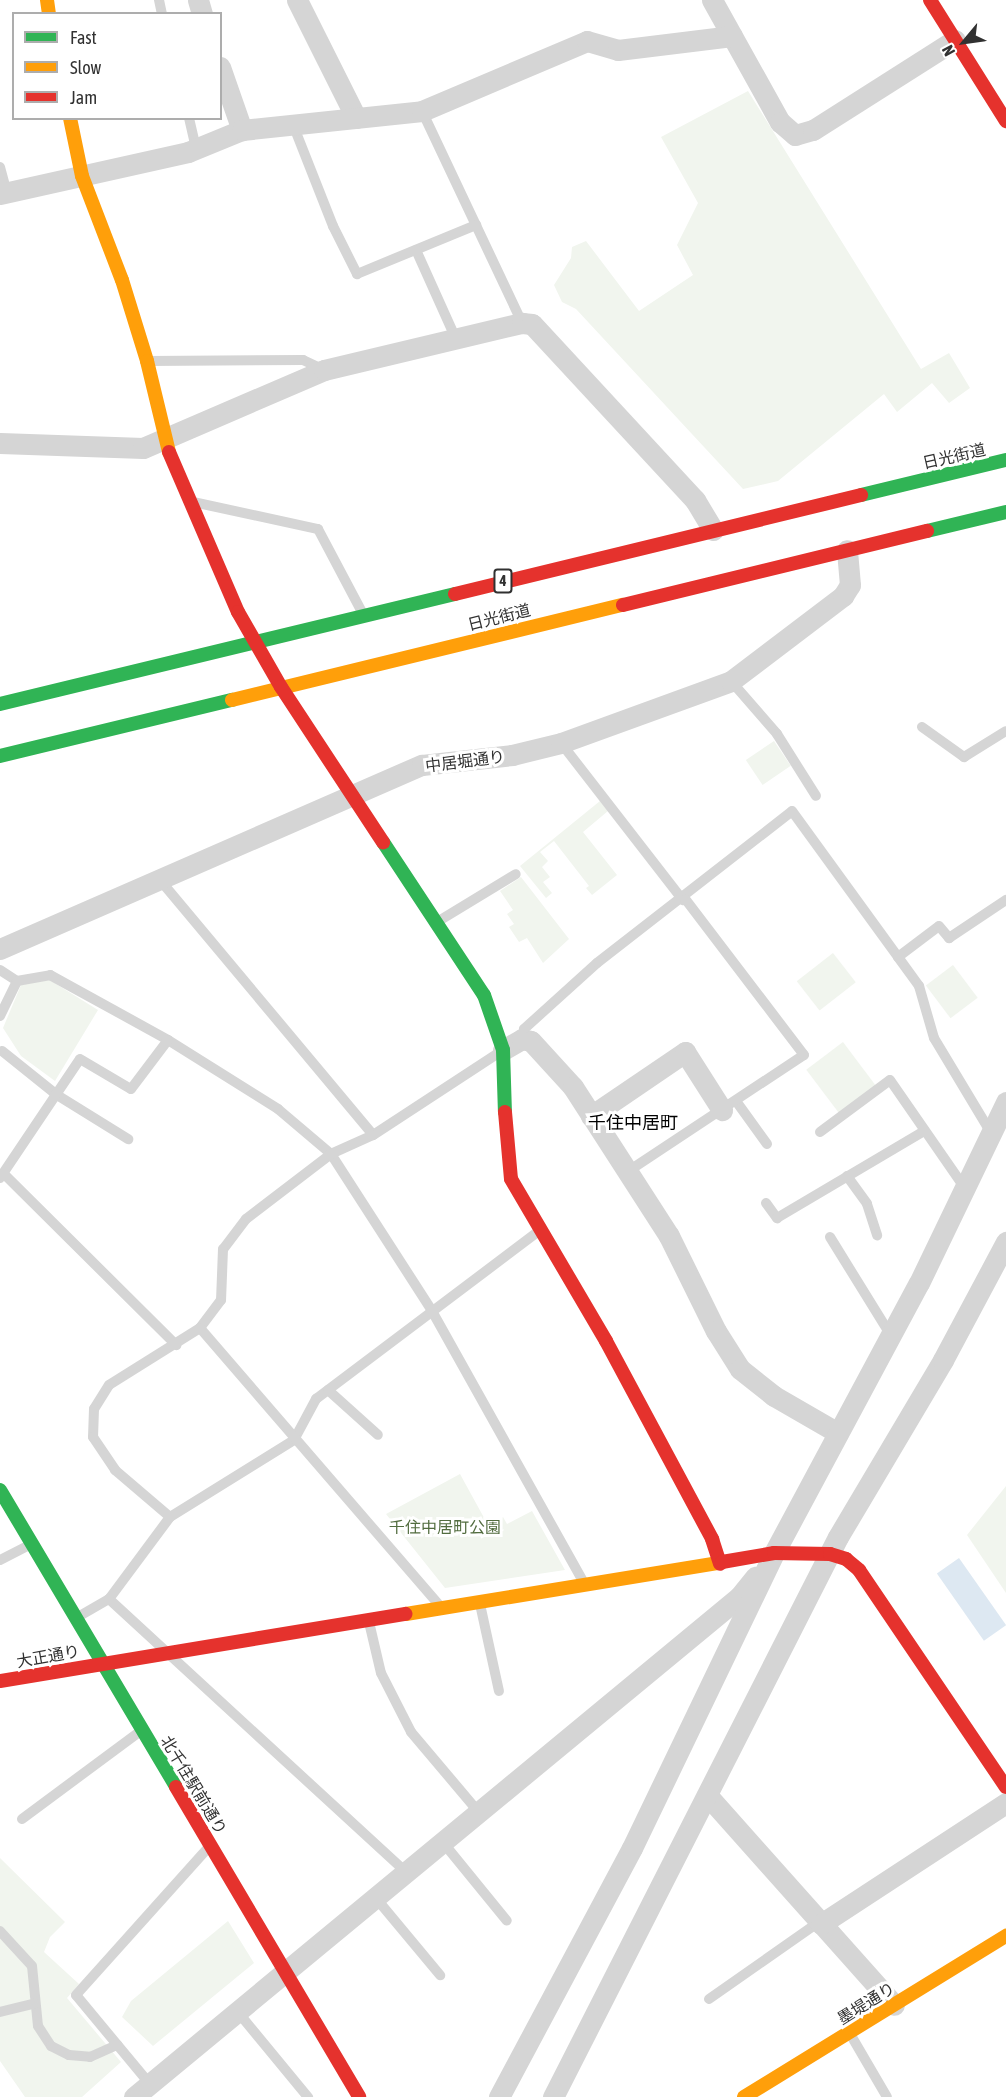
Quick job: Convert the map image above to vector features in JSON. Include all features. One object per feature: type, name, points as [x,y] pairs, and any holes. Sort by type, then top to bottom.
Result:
[{"type":"main road","points":[[930,0],[1006,121]]},
{"type":"main road","points":[[70,120],[82,176],[122,280],[147,361],[164,441],[238,612],[281,687],[484,995],[502,1050],[506,1156],[511,1179],[538,1231],[606,1341],[712,1539],[720,1564]]},
{"type":"main road","name":"日光街道","points":[[0,704],[1006,460]]},
{"type":"main road","name":"日光街道","points":[[0,756],[1006,512]]},
{"type":"main road","name":"北千住駅前通り","points":[[0,1490],[359,2097]]},
{"type":"main road","name":"大正通り","points":[[0,1681],[586,1587],[774,1553],[830,1554]]},
{"type":"main road","points":[[830,1554],[846,1559],[859,1570],[1006,1787]]},
{"type":"main road","name":"墨堤通り","points":[[744,2097],[1006,1936]]},
{"type":"street","points":[[297,0],[357,118]]},
{"type":"street","points":[[712,0],[780,122],[789,133],[802,136],[955,40]]},
{"type":"street","points":[[4,194],[196,149],[242,130],[292,122],[422,111],[587,41],[618,50],[732,36]]},
{"type":"street","points":[[222,73],[242,130]]},
{"type":"street","points":[[0,443],[143,448],[164,441],[324,370],[522,323],[532,324],[688,492],[713,530]]},
{"type":"street","name":"中居堀通り","points":[[0,949],[422,765],[512,755],[561,743],[731,681],[843,596],[850,585],[847,550]]},
{"type":"street","points":[[502,1050],[522,1039],[531,1041],[551,1062],[591,1116],[669,1236],[728,1354],[774,1396],[838,1433]]},
{"type":"street","points":[[591,1116],[685,1052],[729,1105]]},
{"type":"street","points":[[500,2097],[635,1843],[774,1553],[919,1283],[1006,1102]]},
{"type":"street","points":[[553,2097],[830,1554],[1006,1242]]},
{"type":"street","points":[[141,2090],[375,1897],[441,1839],[739,1597],[774,1553]]},
{"type":"street","points":[[707,1795],[894,2005]]},
{"type":"street","points":[[820,1923],[1006,1803]]},
{"type":"lane","points":[[422,111],[522,323]]},
{"type":"lane","points":[[189,120],[196,149]]},
{"type":"lane","points":[[292,122],[333,226],[357,274],[476,225]]},
{"type":"lane","points":[[0,166],[4,194]]},
{"type":"lane","points":[[416,250],[456,339]]},
{"type":"lane","points":[[147,361],[303,360],[324,370]]},
{"type":"lane","points":[[190,501],[318,529],[364,616]]},
{"type":"lane","points":[[731,681],[777,734],[816,796]]},
{"type":"lane","points":[[922,727],[964,757],[1006,731]]},
{"type":"lane","points":[[561,743],[804,1055],[627,1172]]},
{"type":"lane","points":[[522,1039],[524,1029],[597,963],[684,899],[792,811],[919,986],[934,1038],[991,1133]]},
{"type":"lane","points":[[435,923],[516,874]]},
{"type":"lane","points":[[160,880],[373,1135]]},
{"type":"lane","points":[[898,957],[939,926],[950,938],[1006,900]]},
{"type":"lane","points":[[0,970],[17,981],[50,975],[168,1040],[278,1109],[331,1154],[432,1311],[586,1587]]},
{"type":"lane","points":[[0,1016],[17,981]]},
{"type":"lane","points":[[168,1040],[131,1089],[80,1059],[2,1176],[176,1345]]},
{"type":"lane","points":[[170,1516],[102,1455],[91,1421],[94,1409],[109,1385],[200,1328],[222,1300],[223,1249],[246,1219],[331,1154],[373,1135],[502,1050]]},
{"type":"lane","points":[[1,1051],[57,1095],[128,1139]]},
{"type":"lane","points":[[820,1132],[890,1080],[964,1187]]},
{"type":"lane","points":[[729,1105],[767,1144]]},
{"type":"lane","points":[[766,1203],[777,1218],[924,1131]]},
{"type":"lane","points":[[847,1176],[867,1204],[877,1235]]},
{"type":"lane","points":[[75,1618],[109,1599],[170,1516],[296,1435],[316,1399],[538,1231]]},
{"type":"lane","points":[[830,1237],[890,1334]]},
{"type":"lane","points":[[200,1328],[296,1435],[443,1609]]},
{"type":"lane","points":[[328,1390],[378,1435]]},
{"type":"lane","points":[[0,1560],[32,1544]]},
{"type":"lane","points":[[109,1599],[404,1870]]},
{"type":"lane","points":[[480,1604],[499,1691]]},
{"type":"lane","points":[[369,1622],[381,1673],[411,1732],[477,1810]]},
{"type":"lane","points":[[22,1819],[142,1730]]},
{"type":"lane","points":[[441,1839],[507,1921]]},
{"type":"lane","points":[[141,2090],[117,2045],[76,1995],[211,1846]]},
{"type":"lane","points":[[375,1897],[440,1975]]},
{"type":"lane","points":[[709,1999],[820,1923]]},
{"type":"lane","points":[[0,1931],[32,1966],[38,2026],[59,2051],[90,2057],[117,2045]]},
{"type":"lane","points":[[0,2012],[35,2002]]},
{"type":"lane","points":[[237,2011],[308,2097]]},
{"type":"lane","points":[[849,2032],[886,2097]]},
{"type":"green space","points":[[748,91],[921,369],[949,353],[970,388],[949,403],[932,383],[897,412],[884,394],[778,481],[743,489],[576,309],[562,302],[554,285],[571,258],[572,247],[586,241],[639,311],[693,275],[677,245],[698,203],[661,137]]},
{"type":"green space","points":[[774,741],[791,766],[763,785],[746,760]]},
{"type":"green space","points":[[600,801],[608,811],[583,832],[617,875],[592,895],[586,888],[589,886],[554,841],[540,852],[548,861],[542,867],[550,877],[543,882],[552,893],[546,898],[520,866]]},
{"type":"green space","points":[[521,877],[569,939],[543,963],[527,938],[519,942],[509,927],[514,924],[507,914],[513,910],[500,891]]},
{"type":"green space","points":[[833,953],[856,982],[820,1010],[797,981]]},
{"type":"green space","points":[[953,965],[978,998],[951,1018],[926,985]]},
{"type":"green space","points":[[48,979],[98,1010],[55,1081],[21,1056],[3,1028],[21,985]]},
{"type":"green space","points":[[843,1042],[875,1085],[839,1113],[806,1070]]},
{"type":"green space","name":"千住中居町公園","points":[[460,1474],[488,1525],[503,1517],[507,1524],[532,1511],[565,1570],[445,1588],[386,1514]]},
{"type":"green space","points":[[1006,1486],[1006,1593],[967,1535]]},
{"type":"green space","points":[[0,1858],[65,1922],[50,1937],[44,1952],[79,1984],[67,1998],[121,2062],[82,2097],[25,2097],[0,2061]]},
{"type":"green space","points":[[228,1921],[254,1963],[153,2046],[122,2017],[131,2001]]},
{"type":"shaded area","points":[[959,1558],[1006,1625],[984,1641],[937,1573]]},
{"type":"traffic: fast","points":[[861,495],[1006,460]]},
{"type":"traffic: fast","points":[[927,531],[1006,512]]},
{"type":"traffic: fast","points":[[0,704],[455,594]]},
{"type":"traffic: fast","points":[[0,756],[232,700]]},
{"type":"traffic: fast","points":[[383,842],[484,995],[503,1050],[505,1112]]},
{"type":"traffic: fast","points":[[0,1490],[176,1787]]},
{"type":"traffic: slow","points":[[47,0],[49,12]]},
{"type":"traffic: slow","points":[[70,120],[82,176],[122,280],[147,361],[169,452]]},
{"type":"traffic: slow","points":[[232,700],[623,605]]},
{"type":"traffic: slow","points":[[406,1614],[722,1562]]},
{"type":"traffic: slow","points":[[744,2097],[1006,1936]]},
{"type":"traffic: jam","points":[[930,0],[1006,121]]},
{"type":"traffic: jam","points":[[169,452],[238,612],[281,687],[383,842]]},
{"type":"traffic: jam","points":[[455,594],[861,495]]},
{"type":"traffic: jam","points":[[623,605],[927,531]]},
{"type":"traffic: jam","points":[[505,1112],[511,1179],[606,1341],[712,1539],[720,1564]]},
{"type":"traffic: jam","points":[[722,1562],[774,1553],[830,1554],[846,1559],[859,1570],[1006,1787]]},
{"type":"traffic: jam","points":[[0,1681],[406,1614]]},
{"type":"traffic: jam","points":[[176,1787],[359,2097]]},
{"type":"district","name":"千住中居町","points":[[633,1123]]}]
